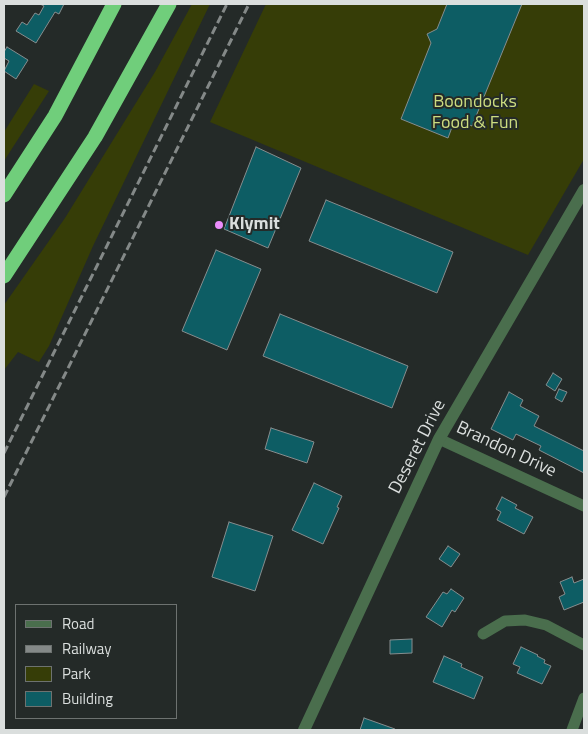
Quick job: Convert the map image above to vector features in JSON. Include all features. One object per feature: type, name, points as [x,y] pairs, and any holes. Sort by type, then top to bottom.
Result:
[{"type":"highway","points":[[4,195],[55,116],[114,4]]},
{"type":"highway","points":[[4,276],[95,137],[170,4]]},
{"type":"street","name":"Deseret Drive","points":[[304,730],[439,438],[584,190]]},
{"type":"street","name":"Brandon Drive","points":[[439,438],[584,506]]},
{"type":"street","points":[[483,634],[505,621],[525,620],[546,625],[584,645]]},
{"type":"street","points":[[572,730],[584,698]]},
{"type":"green space","points":[[192,4],[210,4],[93,246],[49,346],[39,362],[18,352],[4,370],[4,305],[65,218],[155,72]]},
{"type":"green space","name":"Boondocks Food & Fun","points":[[266,4],[584,4],[584,159],[528,255],[210,122]]},
{"type":"green space","points":[[34,84],[49,91],[4,161],[4,132]]},
{"type":"building","points":[[40,4],[64,4],[59,14],[55,12],[36,43],[16,31],[22,22],[27,25],[35,13],[39,15],[44,6]]},
{"type":"building","points":[[447,4],[522,4],[472,126],[455,119],[448,138],[401,119],[431,43],[427,34],[437,29]]},
{"type":"building","points":[[7,47],[28,60],[16,79],[4,71],[9,61],[4,58],[4,52]]},
{"type":"building","points":[[256,147],[301,168],[268,248],[224,229]]},
{"type":"building","points":[[326,200],[453,252],[437,293],[309,241]]},
{"type":"building","points":[[216,250],[261,269],[227,350],[182,331]]},
{"type":"building","points":[[280,314],[408,366],[392,408],[263,356]]},
{"type":"building","points":[[553,373],[562,379],[555,391],[546,385]]},
{"type":"building","points":[[559,389],[567,392],[562,402],[555,398]]},
{"type":"building","points":[[509,392],[523,400],[520,406],[539,416],[534,426],[584,451],[584,473],[539,450],[541,446],[516,434],[513,440],[491,429]]},
{"type":"building","points":[[271,428],[314,442],[307,463],[265,449]]},
{"type":"building","points":[[314,483],[342,496],[337,507],[339,508],[323,544],[292,530]]},
{"type":"building","points":[[502,497],[517,505],[515,508],[533,517],[524,534],[497,520],[501,512],[496,509]]},
{"type":"building","points":[[229,522],[273,536],[255,591],[212,577]]},
{"type":"building","points":[[448,546],[460,554],[451,567],[439,559]]},
{"type":"building","points":[[572,577],[574,583],[584,579],[584,602],[564,610],[559,597],[565,594],[560,582]]},
{"type":"building","points":[[451,589],[464,598],[455,612],[452,610],[442,627],[426,617],[443,592],[447,594]]},
{"type":"building","points":[[412,639],[412,653],[390,654],[390,640]]},
{"type":"building","points":[[521,647],[538,655],[545,660],[544,663],[551,666],[542,684],[517,673],[520,667],[513,664]]},
{"type":"building","points":[[444,656],[462,664],[461,667],[483,677],[474,699],[433,682]]},
{"type":"building","points":[[364,718],[395,729],[395,730],[360,730]]},
{"type":"railway","points":[[4,453],[227,4]]},
{"type":"railway","points":[[4,497],[249,4]]},
{"type":"place","name":"Klymit","points":[[219,225]]}]
